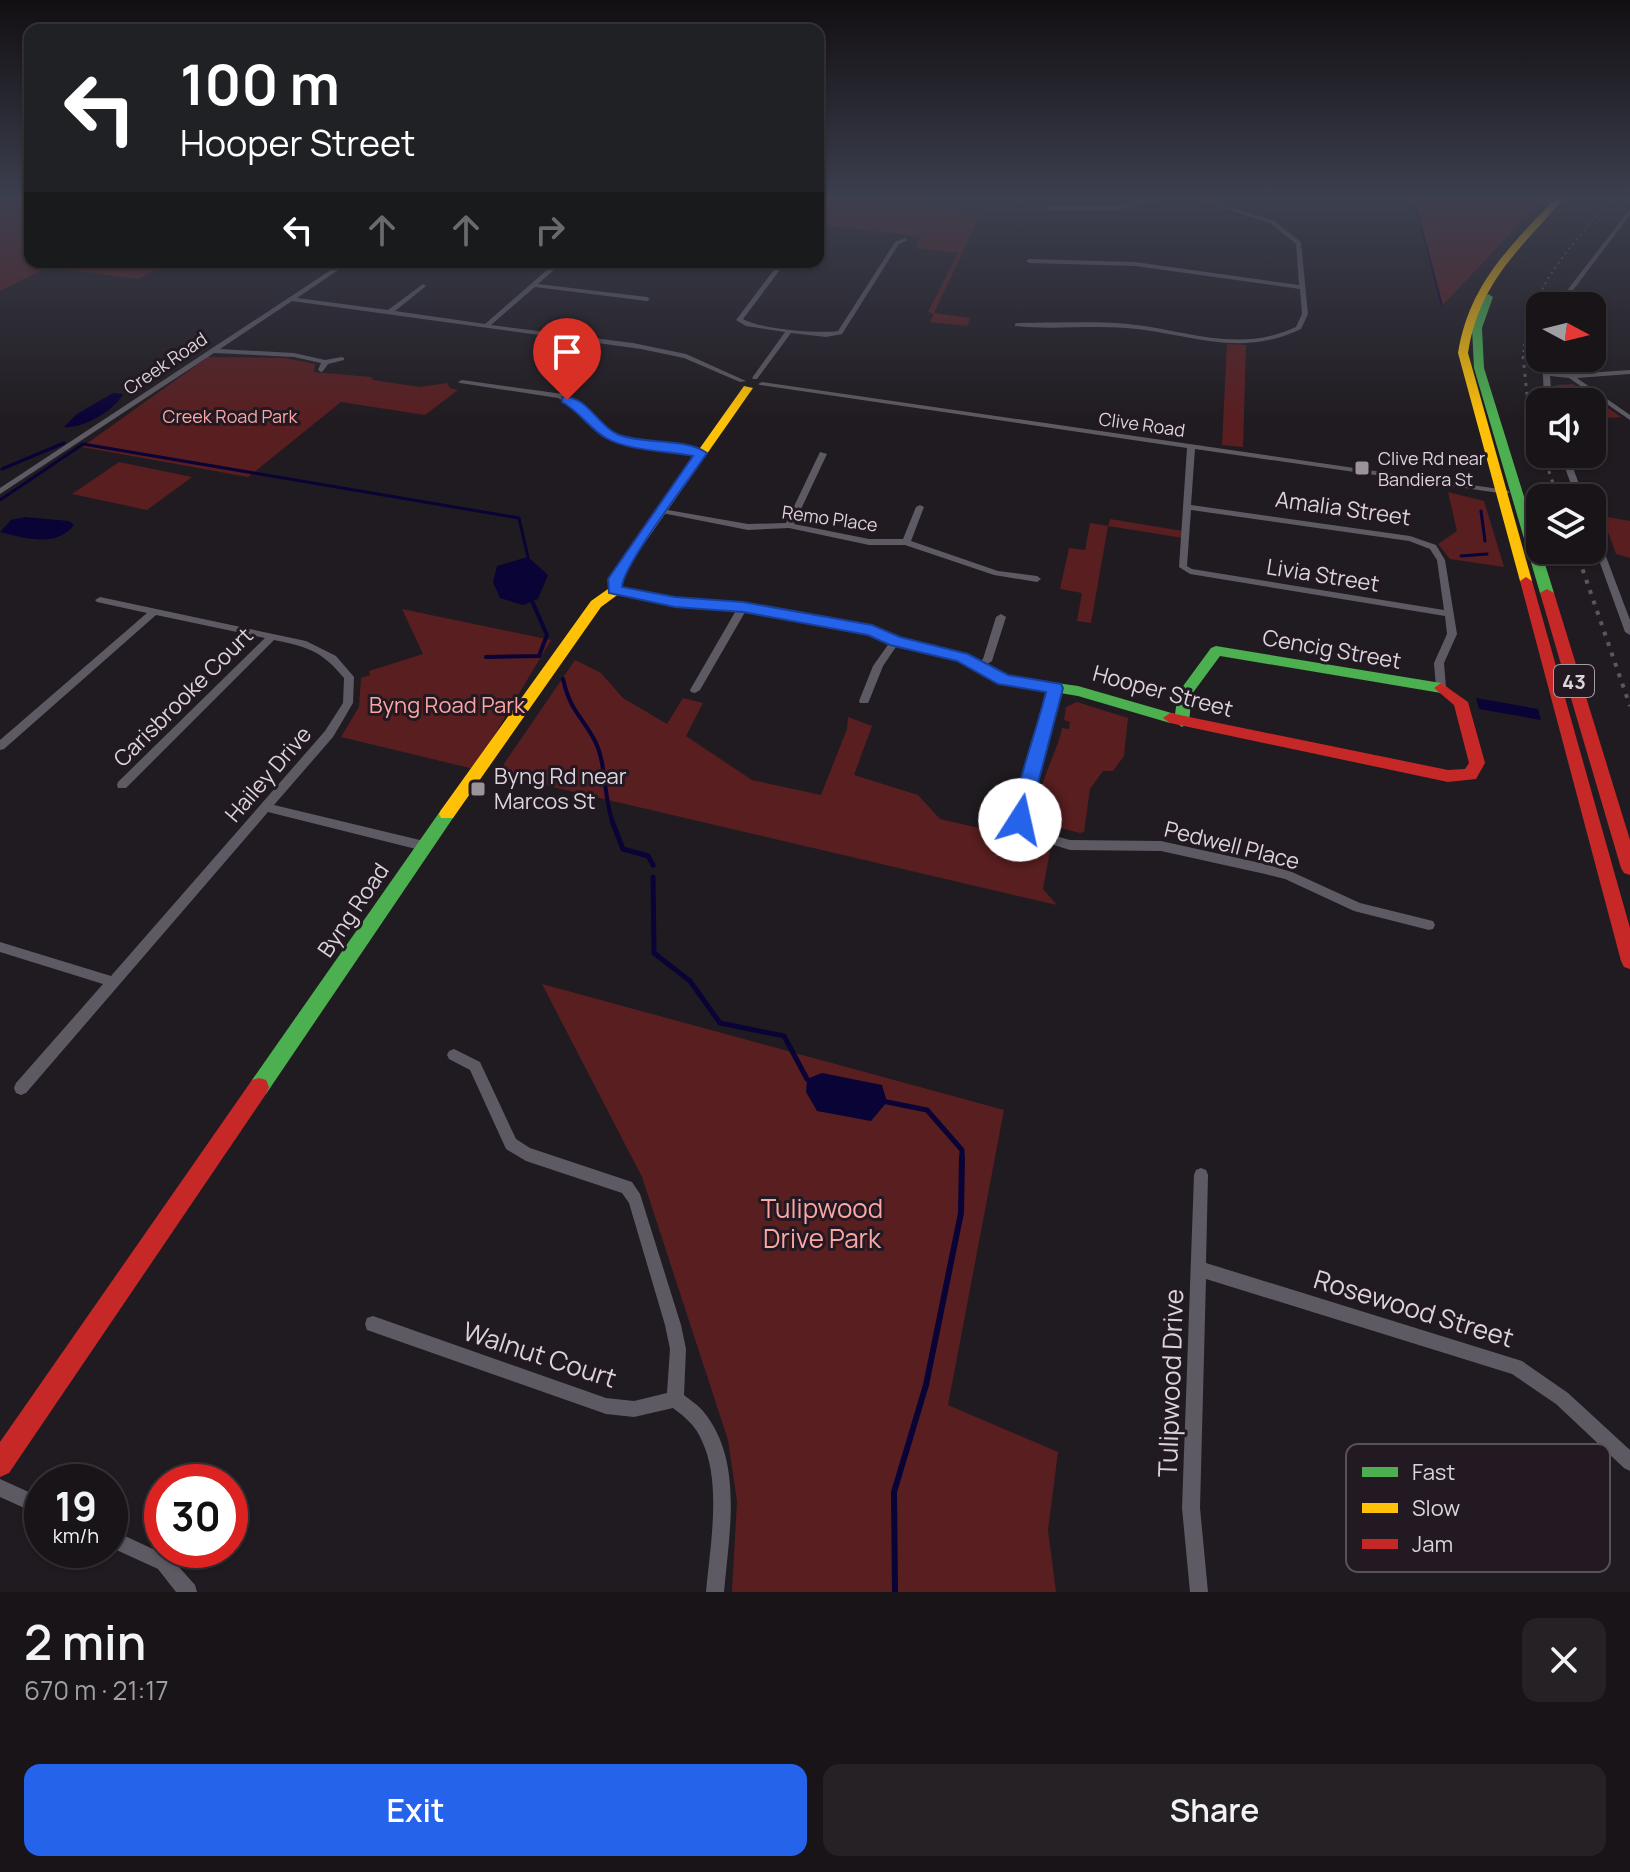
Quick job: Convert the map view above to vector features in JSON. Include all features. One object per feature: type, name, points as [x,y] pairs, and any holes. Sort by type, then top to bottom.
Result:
[{"type":"main road","name":"43","points":[[1494,273],[1470,308],[1464,328],[1465,365],[1630,961]]},
{"type":"main road","name":"43","points":[[1508,273],[1484,305],[1477,328],[1479,368],[1630,868]]},
{"type":"main road","name":"Byng Road","points":[[0,1464],[424,846],[596,604],[615,590],[615,579],[752,383]]},
{"type":"main road","name":"Hooper Street","points":[[615,590],[675,602],[743,607],[872,630],[895,641],[947,652],[1004,680],[1055,688],[1182,722],[1448,776],[1470,775],[1477,763],[1464,708],[1455,696],[1441,688]]},
{"type":"main road","points":[[1530,602],[1551,605]]},
{"type":"main road","name":"Cencig Street","points":[[1182,722],[1185,693],[1216,651],[1441,688]]},
{"type":"street","name":"Creek Road","points":[[0,492],[330,273]]},
{"type":"street","points":[[488,324],[547,273]]},
{"type":"street","points":[[774,273],[739,320],[748,325],[826,335],[840,333],[878,273]]},
{"type":"street","points":[[1202,273],[1302,287]]},
{"type":"street","points":[[1017,325],[1128,326],[1222,340],[1263,340],[1288,334],[1303,323],[1301,273]]},
{"type":"street","points":[[1569,292],[1583,273]]},
{"type":"street","points":[[533,285],[647,299]]},
{"type":"street","points":[[389,313],[423,286]]},
{"type":"street","name":"Clive Road","points":[[291,299],[639,347],[686,356],[752,383],[1518,494]]},
{"type":"street","points":[[752,383],[789,331]]},
{"type":"street","points":[[212,351],[286,354],[323,366],[342,359]]},
{"type":"street","points":[[1547,388],[1545,373],[1571,376],[1630,372]]},
{"type":"street","points":[[1571,376],[1630,418]]},
{"type":"street","points":[[462,382],[560,396],[585,410],[597,427],[614,438],[701,453]]},
{"type":"street","points":[[1189,507],[1191,447]]},
{"type":"street","points":[[789,525],[823,454]]},
{"type":"street","points":[[906,542],[920,507]]},
{"type":"street","name":"Livia Street","points":[[1189,507],[1185,515],[1181,563],[1190,571],[1450,614]]},
{"type":"street","name":"Amalia Street","points":[[1189,507],[1410,539],[1433,547],[1441,560],[1452,634],[1439,663],[1441,688]]},
{"type":"street","name":"Remo Place","points":[[662,511],[748,527],[789,525],[869,542],[906,542],[997,573],[1037,579]]},
{"type":"street","points":[[1605,564],[1630,632]]},
{"type":"street","name":"Hailey Drive","points":[[21,1088],[329,734],[348,703],[349,677],[333,658],[306,644],[100,600]]},
{"type":"street","points":[[695,690],[743,607]]},
{"type":"street","points":[[0,746],[154,612]]},
{"type":"street","points":[[978,666],[987,661],[1001,617]]},
{"type":"street","name":"Carisbrooke Court","points":[[122,785],[272,637]]},
{"type":"street","points":[[864,701],[883,656],[895,641]]},
{"type":"street","name":"Pedwell Place","points":[[1055,688],[1043,741],[1028,776],[1020,820],[1029,833],[1070,845],[1161,846],[1265,869],[1288,875],[1345,903],[1429,925]]},
{"type":"street","points":[[266,807],[424,846]]},
{"type":"street","points":[[0,947],[113,982]]},
{"type":"street","points":[[454,1055],[475,1066],[511,1144],[526,1154],[627,1187],[635,1199],[678,1349],[675,1399],[691,1407],[707,1427],[716,1453],[721,1503],[715,1592]]},
{"type":"street","name":"Tulipwood Drive","points":[[1199,1592],[1191,1508],[1201,1175]]},
{"type":"street","name":"Rosewood Street","points":[[1200,1269],[1516,1367],[1548,1385],[1583,1413],[1630,1462]]},
{"type":"street","name":"Walnut Court","points":[[373,1324],[606,1406],[634,1409],[675,1399]]},
{"type":"street","points":[[0,1488],[24,1499]]},
{"type":"street","points":[[128,1546],[164,1563],[188,1592]]},
{"type":"green space","points":[[0,273],[35,273],[0,291]]},
{"type":"green space","points":[[95,273],[148,273],[138,279]]},
{"type":"green space","points":[[948,273],[953,273],[934,313],[970,318],[967,326],[930,322],[934,314],[928,312]]},
{"type":"green space","points":[[1433,273],[1473,273],[1442,306]]},
{"type":"green space","points":[[1227,344],[1246,345],[1243,447],[1222,445]]},
{"type":"green space","name":"Creek Road Park","points":[[208,357],[285,358],[315,364],[314,372],[371,377],[373,380],[420,387],[447,383],[450,388],[458,390],[425,415],[341,402],[248,477],[82,447]]},
{"type":"green space","points":[[1573,384],[1579,388],[1557,388],[1556,385]]},
{"type":"green space","points":[[1606,407],[1621,417],[1606,418]]},
{"type":"green space","points":[[119,462],[192,477],[147,510],[72,494]]},
{"type":"green space","points":[[1448,492],[1484,501],[1504,567],[1450,559],[1438,544],[1457,531]]},
{"type":"green space","points":[[1606,517],[1630,521],[1630,558],[1616,554],[1606,527]]},
{"type":"green space","points":[[1110,519],[1183,531],[1183,538],[1108,526]]},
{"type":"green space","points":[[1090,523],[1108,526],[1091,623],[1077,621],[1082,593],[1060,589],[1069,548],[1085,550]]},
{"type":"green space","name":"Byng Road Park","points":[[402,609],[551,640],[474,769],[341,737],[359,707],[361,678],[370,675],[369,671],[423,654]]},
{"type":"green space","points":[[575,660],[601,673],[623,698],[667,724],[683,698],[703,703],[686,736],[752,780],[821,795],[847,729],[848,717],[872,726],[854,775],[918,795],[940,819],[1001,833],[1050,851],[1043,889],[1057,905],[497,774]]},
{"type":"green space","points":[[1077,702],[1128,718],[1124,756],[1113,771],[1103,771],[1090,789],[1084,832],[1080,833],[1041,823],[1038,813],[1041,789],[1062,728],[1069,729],[1070,722],[1064,720],[1066,707]]},
{"type":"green space","name":"Tulipwood Drive Park","points":[[542,984],[1004,1110],[948,1405],[1058,1452],[1048,1530],[1056,1592],[732,1592],[737,1501],[728,1440],[642,1177]]},
{"type":"shaded area","points":[[113,393],[123,394],[106,412],[89,422],[64,427],[77,414]]},
{"type":"shaded area","points":[[25,517],[69,521],[74,525],[59,537],[49,539],[0,532],[11,520]]},
{"type":"shaded area","points":[[528,557],[548,575],[538,599],[523,605],[500,598],[493,582],[497,566]]},
{"type":"shaded area","points":[[1476,698],[1538,709],[1541,720],[1479,709]]},
{"type":"shaded area","points":[[822,1073],[882,1085],[887,1102],[871,1121],[817,1111],[806,1092],[807,1079]]},
{"type":"waterway","points":[[1433,273],[1442,306]]},
{"type":"waterway","points":[[2,469],[64,443]]},
{"type":"waterway","points":[[0,500],[83,444],[519,518],[528,557]]},
{"type":"waterway","points":[[1481,511],[1485,541]]},
{"type":"waterway","points":[[1461,556],[1487,554]]},
{"type":"waterway","points":[[486,657],[539,656],[547,635],[532,601]]},
{"type":"waterway","points":[[563,679],[573,706],[599,750],[613,823]]},
{"type":"waterway","points":[[612,821],[623,849],[648,856],[653,865]]},
{"type":"waterway","points":[[653,877],[654,953],[690,981],[720,1023],[784,1036],[807,1079]]},
{"type":"waterway","points":[[887,1102],[927,1110],[962,1150],[962,1157]]},
{"type":"waterway","points":[[895,1592],[894,1492],[926,1385],[961,1213],[962,1157]]},
{"type":"railway","points":[[1523,357],[1532,312],[1552,273]]},
{"type":"railway","points":[[1523,357],[1526,388]]},
{"type":"railway","points":[[1548,468],[1553,484]]},
{"type":"railway","points":[[1581,564],[1630,706]]},
{"type":"traffic: fast","points":[[1488,297],[1477,328],[1479,368],[1547,593]]},
{"type":"traffic: fast","points":[[615,590],[675,602],[743,607],[872,630],[895,641],[962,657],[1004,680],[1078,691],[1170,718]]},
{"type":"traffic: fast","points":[[1182,722],[1185,693],[1216,651],[1441,688]]},
{"type":"traffic: fast","points":[[259,1087],[447,814]]},
{"type":"traffic: slow","points":[[1493,273],[1474,307],[1463,353],[1526,581]]},
{"type":"traffic: slow","points":[[447,814],[596,604],[615,590],[615,579],[628,558],[748,388]]},
{"type":"traffic: jam","points":[[1526,581],[1630,961]]},
{"type":"traffic: jam","points":[[1547,593],[1630,868]]},
{"type":"traffic: jam","points":[[1170,718],[1448,776],[1470,775],[1477,763],[1461,702],[1441,688]]},
{"type":"traffic: jam","points":[[0,1464],[259,1087]]},
{"type":"place","name":"Clive Rd near Bandiera St","points":[[1362,468]]},
{"type":"place","name":"Byng Rd near Marcos St","points":[[478,789]]},
{"type":"route","points":[[567,400],[585,410],[597,427],[614,438],[701,453],[628,558],[615,579],[615,590],[675,602],[743,607],[872,630],[918,648],[962,657],[1004,680],[1055,688],[1043,741],[1028,776],[1020,820]]}]
